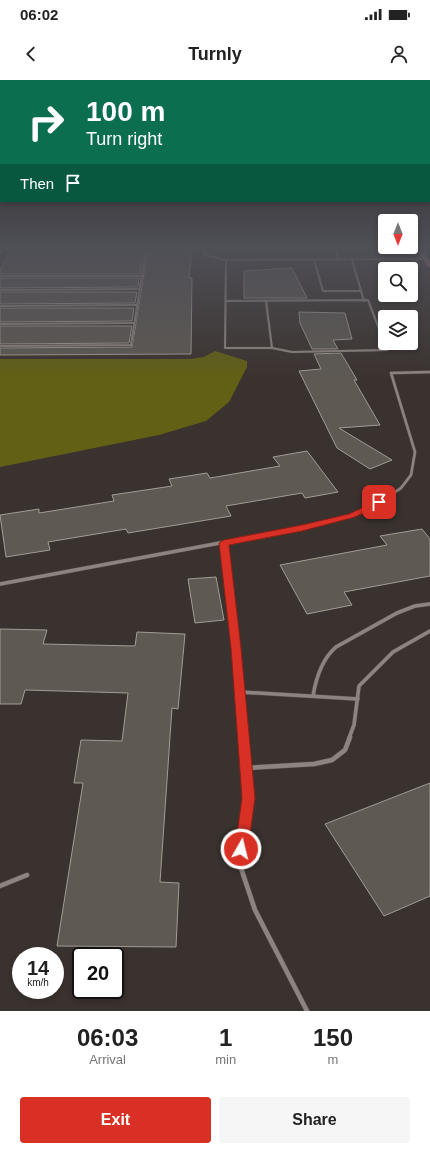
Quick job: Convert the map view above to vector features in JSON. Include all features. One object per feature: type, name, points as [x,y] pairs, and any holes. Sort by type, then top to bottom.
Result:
[{"type":"lane","points":[[0,346],[131,345],[139,292]]},
{"type":"lane","points":[[226,292],[225,348],[272,348],[292,352],[387,350],[368,300],[226,301]]},
{"type":"lane","points":[[361,292],[364,301]]},
{"type":"lane","points":[[266,301],[272,348]]},
{"type":"lane","points":[[0,306],[137,305]]},
{"type":"lane","points":[[0,324],[134,323]]},
{"type":"lane","points":[[0,584],[302,528],[352,516],[379,502],[401,488],[411,475],[415,452],[391,373],[430,372]]},
{"type":"lane","points":[[224,543],[240,692],[249,798],[239,862],[255,910],[307,1011]]},
{"type":"lane","points":[[313,696],[318,672],[331,649],[355,635],[398,614],[414,607],[430,604]]},
{"type":"lane","points":[[246,768],[314,764],[332,760],[345,750],[354,725],[359,686],[393,652],[430,631]]},
{"type":"lane","points":[[240,692],[358,699]]},
{"type":"lane","points":[[0,886],[27,876]]},
{"type":"shaded area","points":[[215,351],[247,361],[247,367],[229,402],[206,421],[159,435],[0,467],[0,359],[190,359],[204,357]]},
{"type":"building","points":[[0,292],[137,292],[135,303],[0,304]]},
{"type":"building","points":[[141,292],[192,292],[191,354],[0,355],[0,348],[132,347]]},
{"type":"building","points":[[244,292],[304,292],[307,298],[244,298]]},
{"type":"building","points":[[0,308],[134,308],[132,321],[0,322]]},
{"type":"building","points":[[299,312],[345,313],[352,339],[333,340],[338,349],[312,349],[300,323]]},
{"type":"building","points":[[0,326],[132,326],[129,343],[0,344]]},
{"type":"building","points":[[341,353],[357,380],[354,380],[380,425],[339,428],[392,460],[370,469],[337,448],[299,371],[321,369],[314,354]]},
{"type":"building","points":[[307,451],[338,492],[305,498],[302,493],[226,506],[231,516],[128,533],[126,529],[48,542],[50,550],[6,557],[0,515],[39,509],[39,513],[114,501],[112,495],[172,486],[169,479],[207,473],[210,478],[280,466],[273,457]]},
{"type":"building","points":[[422,529],[430,539],[430,576],[344,592],[352,605],[307,614],[280,565],[387,545],[380,536]]},
{"type":"building","points":[[216,577],[224,620],[195,623],[188,579]]},
{"type":"building","points":[[0,629],[47,630],[43,644],[135,646],[137,632],[185,634],[178,709],[172,708],[160,882],[179,883],[176,947],[57,946],[83,783],[74,783],[81,740],[122,741],[128,693],[25,690],[21,704],[0,704]]},
{"type":"building","points":[[430,783],[430,896],[384,916],[325,824]]},
{"type":"route","points":[[241,849],[249,798],[236,648],[224,543],[302,528],[352,516],[379,502]]}]
